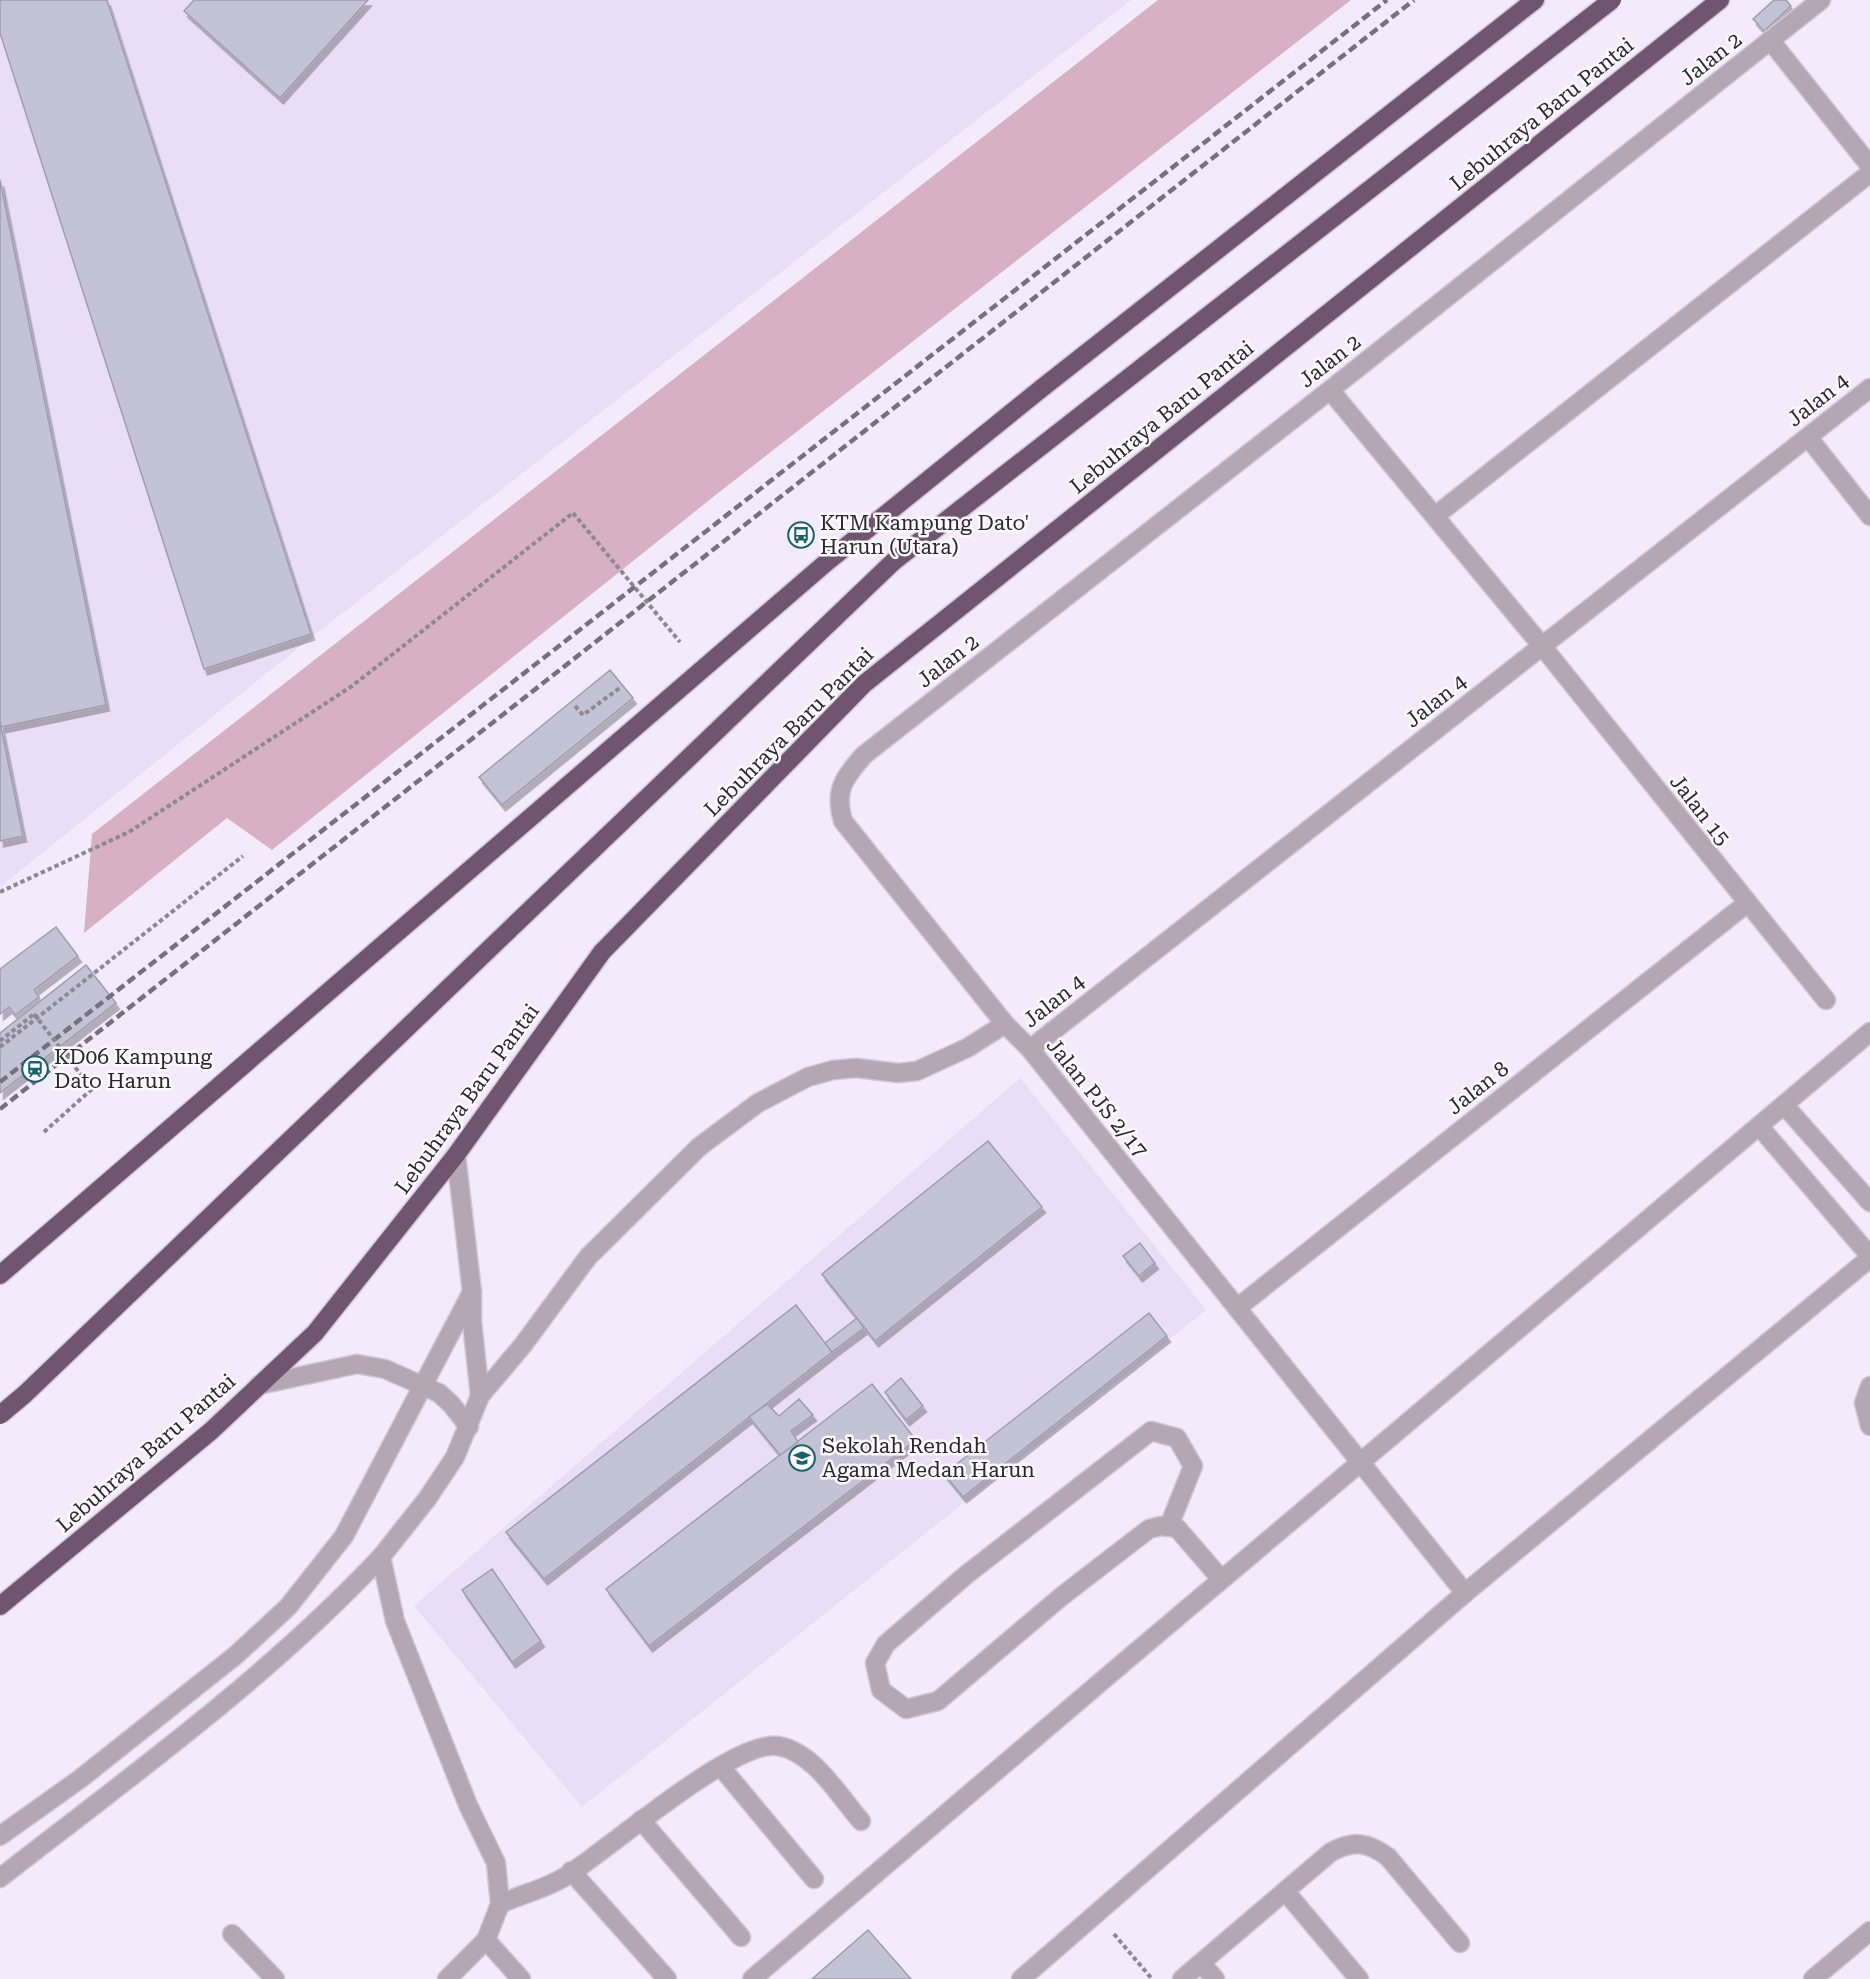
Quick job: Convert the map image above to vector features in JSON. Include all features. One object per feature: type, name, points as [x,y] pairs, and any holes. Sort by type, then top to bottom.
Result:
[{"type":"highway","points":[[0,1275],[828,561],[1042,388],[1536,0]]},
{"type":"highway","points":[[0,1415],[51,1369],[893,562],[1612,0]]},
{"type":"highway","name":"Lebuhraya Baru Pantai","points":[[0,1606],[211,1431],[315,1333],[456,1155],[602,952],[864,684],[1720,0]]},
{"type":"street","name":"Jalan 2","points":[[864,755],[1330,390],[1821,0]]},
{"type":"street","points":[[1770,40],[1870,166]]},
{"type":"street","points":[[1435,516],[1870,172]]},
{"type":"street","name":"Jalan 4","points":[[1030,1049],[1870,388]]},
{"type":"street","name":"Jalan 15","points":[[1330,390],[1542,646],[1746,904],[1826,1000]]},
{"type":"street","points":[[1808,437],[1870,516]]},
{"type":"street","name":"Jalan PJS 2/17","points":[[864,755],[842,784],[838,803],[843,821],[1005,1024],[1030,1049],[1465,1593]]},
{"type":"street","name":"Jalan 8","points":[[1237,1308],[1746,904]]},
{"type":"street","points":[[0,1878],[260,1674],[329,1612],[381,1557],[427,1499],[455,1457],[480,1396],[523,1345],[588,1257],[699,1147],[758,1103],[808,1077],[833,1070],[856,1068],[898,1073],[917,1071],[966,1048],[1005,1024]]},
{"type":"street","points":[[752,1979],[1221,1579],[1870,1032]]},
{"type":"street","points":[[1784,1105],[1870,1202]]},
{"type":"street","points":[[1021,1979],[1465,1593],[1870,1257],[1759,1126]]},
{"type":"street","points":[[456,1155],[472,1292],[472,1322],[480,1396]]},
{"type":"street","points":[[0,1836],[99,1764],[236,1655],[288,1607],[344,1536],[472,1292]]},
{"type":"street","points":[[259,1385],[357,1364],[385,1369],[424,1385],[451,1404],[469,1427]]},
{"type":"street","points":[[1870,1386],[1864,1403],[1870,1426]]},
{"type":"street","points":[[1169,1526],[1193,1466],[1177,1438],[1151,1431],[966,1575],[886,1644],[875,1663],[881,1690],[906,1709],[938,1701],[1127,1544],[1149,1529],[1169,1526],[1185,1534],[1221,1579]]},
{"type":"street","points":[[381,1557],[395,1621],[468,1805],[496,1863],[500,1904],[486,1940],[447,1979]]},
{"type":"street","points":[[500,1904],[563,1878],[641,1820],[721,1767],[759,1747],[779,1746],[808,1759],[861,1821]]},
{"type":"street","points":[[721,1767],[814,1879]]},
{"type":"street","points":[[641,1820],[741,1937]]},
{"type":"street","points":[[1182,1979],[1331,1852],[1344,1845],[1360,1843],[1375,1847],[1388,1857],[1460,1943]]},
{"type":"street","points":[[572,1871],[668,1979]]},
{"type":"street","points":[[1285,1891],[1359,1979]]},
{"type":"street","points":[[1813,1979],[1870,1931]]},
{"type":"street","points":[[232,1934],[275,1979]]},
{"type":"street","points":[[486,1940],[521,1979]]},
{"type":"street","points":[[1202,1963],[1215,1979]]},
{"type":"path","points":[[0,892],[129,832],[352,686],[573,513],[680,642]]},
{"type":"path","points":[[575,706],[583,715],[621,687]]},
{"type":"path","points":[[0,1047],[243,856]]},
{"type":"path","points":[[0,1041],[34,1014],[92,1089],[44,1132]]},
{"type":"path","points":[[1097,1913],[1152,1979]]},
{"type":"shaded area","points":[[0,0],[1131,0],[317,633],[0,887]]},
{"type":"shaded area","points":[[1158,0],[1351,0],[713,497],[272,850],[227,818],[84,933],[92,834]]},
{"type":"shaded area","name":"Sekolah Rendah Agama Medan Harun","points":[[1020,1078],[1206,1310],[582,1807],[414,1606]]},
{"type":"building","points":[[0,0],[107,0],[311,634],[204,669],[0,33]]},
{"type":"building","points":[[194,0],[368,0],[280,98],[184,11]]},
{"type":"building","points":[[1774,0],[1786,0],[1791,6],[1764,31],[1753,19]]},
{"type":"building","points":[[0,180],[106,705],[1,727],[0,722]]},
{"type":"building","points":[[610,670],[633,698],[502,805],[479,777]]},
{"type":"building","points":[[0,722],[23,836],[0,841]]},
{"type":"building","points":[[56,927],[78,956],[34,990],[39,997],[15,1015],[9,1007],[0,1014],[0,969]]},
{"type":"building","points":[[86,965],[116,1003],[0,1093],[0,1033]]},
{"type":"building","points":[[988,1141],[1042,1207],[875,1341],[822,1274]]},
{"type":"building","points":[[1140,1243],[1155,1263],[1139,1276],[1123,1256]]},
{"type":"building","points":[[796,1305],[832,1352],[544,1579],[506,1532]]},
{"type":"building","points":[[1149,1313],[1167,1336],[963,1497],[944,1474]]},
{"type":"building","points":[[857,1318],[864,1328],[832,1352],[825,1343]]},
{"type":"building","points":[[901,1378],[923,1406],[906,1420],[885,1392]]},
{"type":"building","points":[[872,1384],[916,1440],[649,1646],[606,1589]]},
{"type":"building","points":[[799,1399],[813,1415],[791,1431],[798,1442],[780,1455],[749,1417],[767,1404],[779,1416]]},
{"type":"building","points":[[492,1569],[541,1641],[512,1662],[462,1590]]},
{"type":"building","points":[[868,1930],[911,1979],[812,1979]]},
{"type":"railway","points":[[0,1082],[1387,0]]},
{"type":"railway","points":[[0,1109],[1414,0]]},
{"type":"place","name":"KTM Kampung Dato' Harun (Utara)","points":[[801,535]]},
{"type":"place","name":"KD06 Kampung Dato Harun","points":[[35,1069]]},
{"type":"place","name":"Sekolah Rendah Agama Medan Harun","points":[[802,1458]]}]
